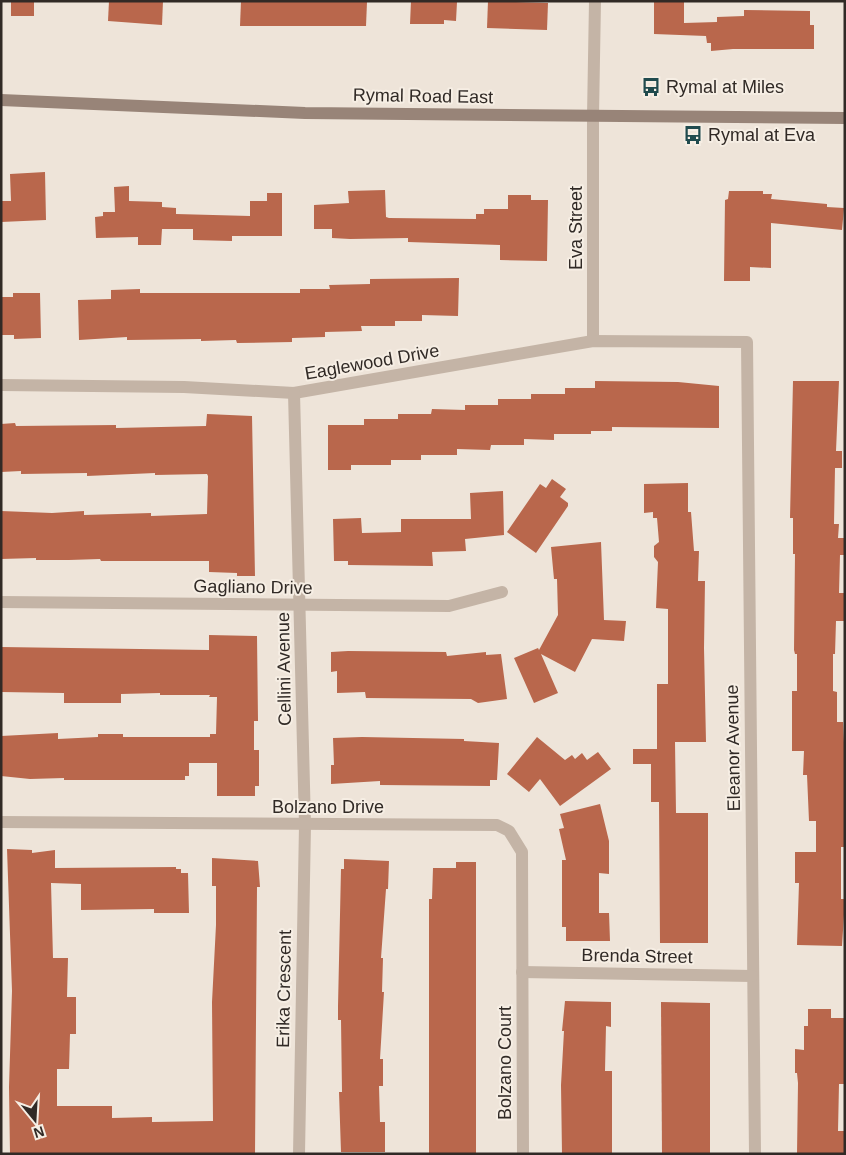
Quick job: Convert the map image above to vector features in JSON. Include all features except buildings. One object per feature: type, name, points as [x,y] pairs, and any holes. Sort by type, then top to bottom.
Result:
[{"type":"main road","name":"Rymal Road East","points":[[1,100],[304,112],[845,118]]},
{"type":"street","name":"Eva Street","points":[[592,341],[595,1]]},
{"type":"street","name":"Eaglewood Drive","points":[[1,385],[184,388],[294,393],[592,341],[747,342]]},
{"type":"street","name":"Eleanor Avenue","points":[[747,342],[755,1154]]},
{"type":"street","name":"Cellini Avenue","points":[[294,393],[297,578],[300,606],[305,825]]},
{"type":"street","name":"Gagliano Drive","points":[[1,602],[449,606],[502,592]]},
{"type":"street","name":"Bolzano Drive","points":[[1,822],[497,825],[509,831],[522,852],[522,972]]},
{"type":"street","name":"Erika Crescent","points":[[299,1154],[305,825]]},
{"type":"street","name":"Brenda Street","points":[[522,972],[752,976]]},
{"type":"street","name":"Bolzano Court","points":[[522,972],[523,1154]]},
{"type":"place","name":"Rymal at Miles","points":[[651,87]]},
{"type":"place","name":"Rymal at Eva","points":[[693,135]]}]
